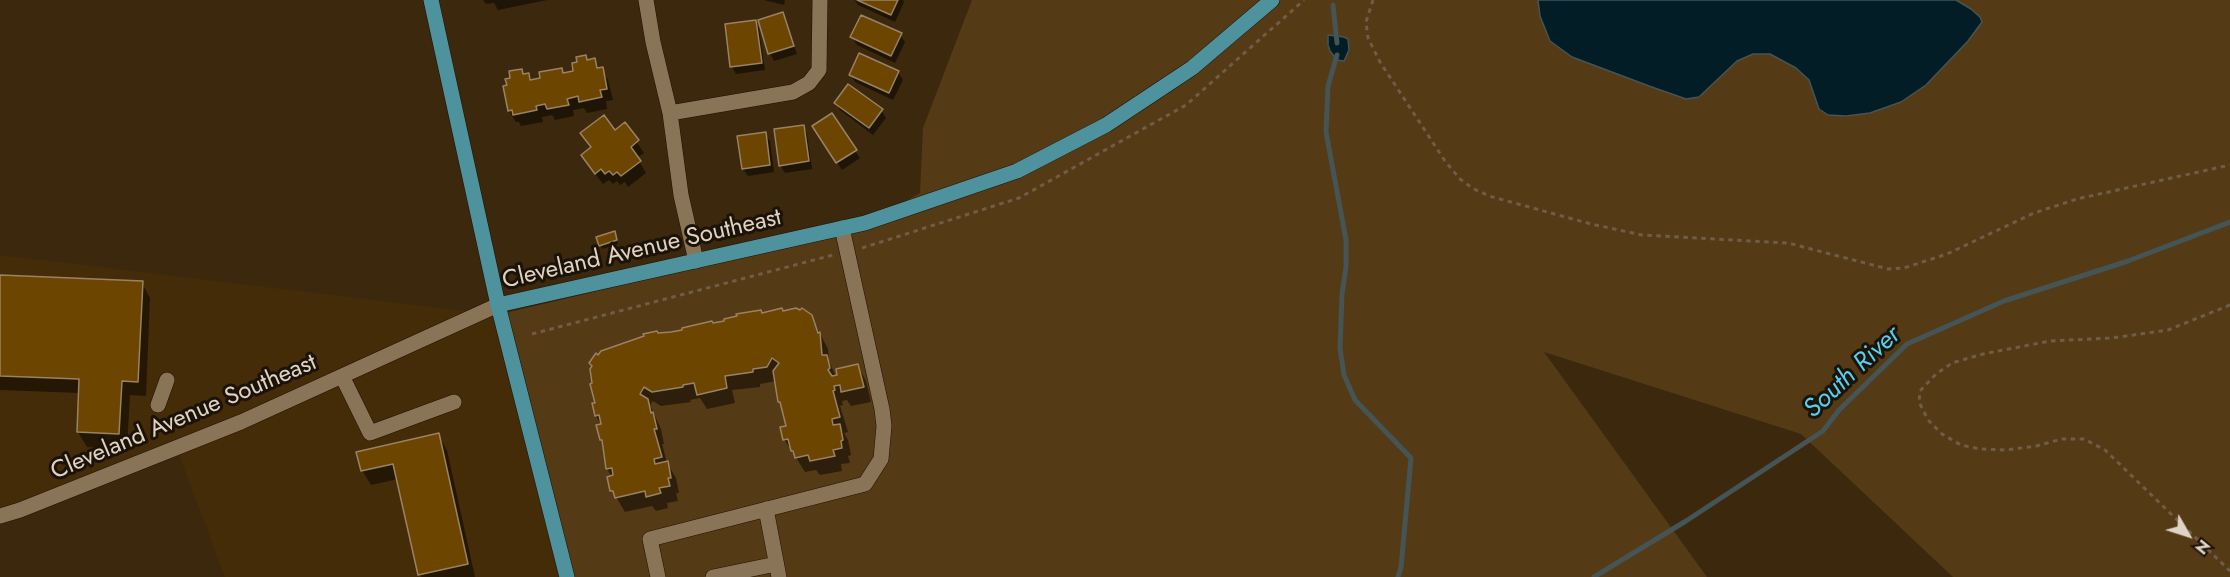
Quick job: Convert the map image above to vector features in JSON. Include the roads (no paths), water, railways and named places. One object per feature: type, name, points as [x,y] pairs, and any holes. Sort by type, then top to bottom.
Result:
[{"type":"main road","points":[[431,0],[498,305],[567,577]]},
{"type":"main road","name":"Cleveland Avenue Southeast","points":[[498,305],[865,223],[1017,171],[1106,125],[1192,68],[1272,0]]},
{"type":"street","points":[[646,0],[653,42],[670,113],[681,195],[696,261]]},
{"type":"street","points":[[670,113],[793,92],[809,82],[819,70],[820,0]]},
{"type":"street","points":[[658,577],[650,539],[866,484],[881,459],[884,426],[882,409],[842,228]]},
{"type":"street","name":"Cleveland Avenue Southeast","points":[[0,516],[21,510],[241,422],[498,305]]},
{"type":"street","points":[[342,376],[370,433],[454,402]]},
{"type":"street","points":[[158,405],[167,380]]},
{"type":"street","points":[[713,577],[778,570],[766,509]]},
{"type":"water","points":[[1538,0],[1956,0],[1971,9],[1982,22],[1968,41],[1926,85],[1901,102],[1870,113],[1846,116],[1828,115],[1819,109],[1809,80],[1796,68],[1770,54],[1753,54],[1737,61],[1699,97],[1686,99],[1572,57],[1550,41],[1540,16]]},
{"type":"water","points":[[1328,35],[1348,39],[1349,50],[1344,61],[1337,60],[1330,51]]},
{"type":"waterway","points":[[1333,5],[1337,43]]},
{"type":"waterway","points":[[1337,55],[1328,86],[1326,132],[1346,240],[1340,348],[1344,375],[1355,400],[1411,458],[1401,567],[1398,577]]},
{"type":"waterway","name":"South River","points":[[1594,577],[1686,521],[1823,431],[1839,410],[1907,344],[2004,301],[2128,261],[2230,222]]}]
